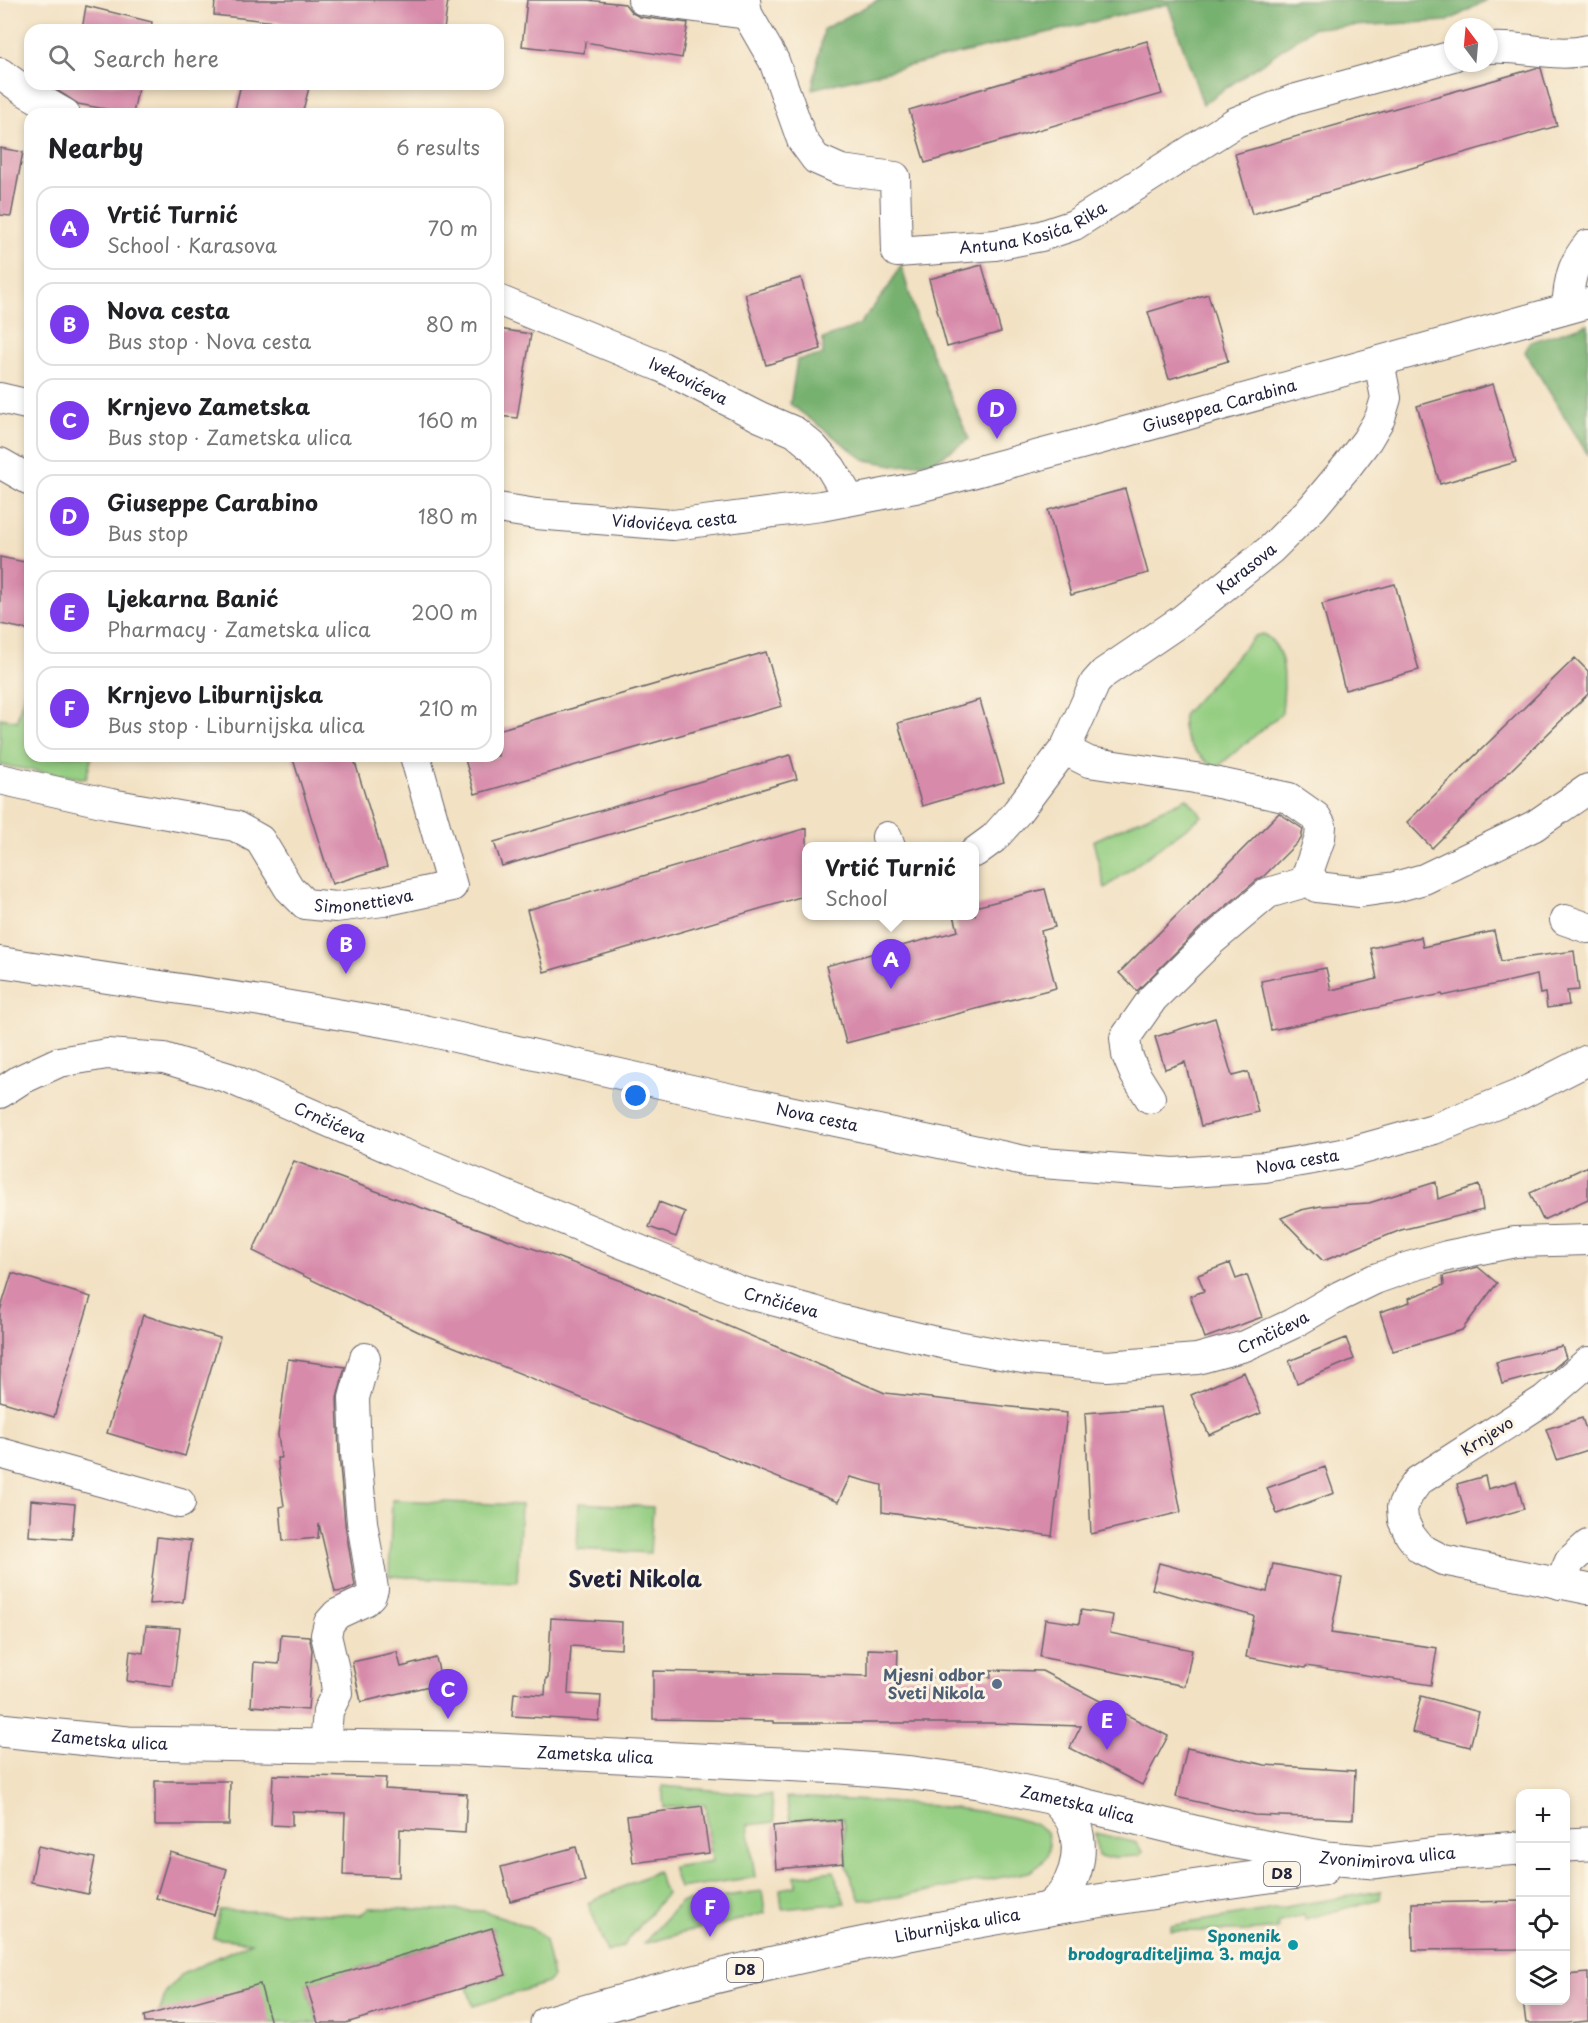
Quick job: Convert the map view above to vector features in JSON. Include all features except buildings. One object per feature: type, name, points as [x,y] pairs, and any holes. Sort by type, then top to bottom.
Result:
[{"type":"main road","name":"Zametska ulica","points":[[0,1730],[128,1743],[467,1749],[841,1767],[913,1773],[978,1782],[1185,1829]]},
{"type":"main road","points":[[1048,1909],[1056,1903],[1067,1888],[1076,1871],[1078,1857],[1074,1823],[1054,1798]]},
{"type":"main road","points":[[1185,1829],[1197,1839],[1207,1854],[1208,1863],[1206,1872],[1189,1886]]},
{"type":"main road","name":"Zvonimirova ulica","points":[[1185,1829],[1285,1852],[1374,1862],[1435,1854],[1516,1848]]},
{"type":"main road","points":[[1570,1845],[1588,1844]]},
{"type":"main road","name":"Liburnijska ulica","points":[[547,2023],[632,1998],[817,1953],[1048,1909],[1189,1886],[1374,1862]]},
{"type":"street","points":[[643,0],[746,7]]},
{"type":"street","name":"Antuna Kosića Rika","points":[[746,7],[774,61],[802,140],[816,159],[841,170],[895,177],[897,252],[995,244],[1041,236],[1074,225],[1236,122],[1293,100],[1444,58]]},
{"type":"street","points":[[1498,48],[1557,54],[1588,50]]},
{"type":"street","points":[[0,73],[55,108]]},
{"type":"street","points":[[1578,306],[1571,272],[1588,245]]},
{"type":"street","name":"Ivekovićeva","points":[[504,302],[662,367],[725,400],[795,432],[813,447],[831,468],[850,501]]},
{"type":"street","name":"Giuseppea Carabina","points":[[850,501],[915,488],[981,471],[1578,306]]},
{"type":"street","name":"Karasova","points":[[979,849],[994,838],[1017,812],[1066,747],[1095,683],[1104,673],[1182,620],[1271,549],[1313,507],[1348,465],[1367,440],[1383,408],[1386,398],[1379,362]]},
{"type":"street","points":[[0,398],[24,404]]},
{"type":"street","points":[[0,463],[24,477]]},
{"type":"street","name":"Vidovićeva cesta","points":[[504,509],[536,514],[672,525],[850,501]]},
{"type":"street","points":[[1066,747],[1080,759],[1089,762],[1195,778],[1289,798],[1316,817],[1321,826],[1320,838],[1308,872],[1317,887],[1360,892],[1395,887],[1424,879],[1534,826],[1588,789]]},
{"type":"street","name":"Simonettieva","points":[[0,779],[111,804],[235,826],[260,840],[289,888],[305,904],[336,907],[383,901],[452,886],[417,762]]},
{"type":"street","points":[[1150,1098],[1135,1074],[1127,1055],[1125,1038],[1153,998],[1211,941],[1268,892],[1312,880]]},
{"type":"street","name":"Nova cesta","points":[[0,962],[261,1001],[406,1026],[727,1098],[1029,1162],[1174,1173],[1264,1167],[1348,1153],[1434,1129],[1521,1094],[1588,1060]]},
{"type":"street","name":"Crnčićeva","points":[[0,1093],[20,1080],[59,1062],[107,1054],[164,1058],[229,1078],[396,1151],[742,1292],[837,1319],[941,1343],[1028,1359],[1107,1366],[1197,1359],[1217,1355],[1245,1346],[1292,1324],[1375,1279],[1409,1267],[1515,1242],[1588,1240]]},
{"type":"street","points":[[326,1746],[328,1711],[337,1693],[326,1635],[329,1623],[337,1614],[365,1601],[373,1589],[362,1522],[354,1398],[365,1358]]},
{"type":"street","name":"Krnjevo","points":[[1574,1587],[1443,1560],[1420,1548],[1410,1535],[1403,1520],[1402,1508],[1418,1481],[1544,1400],[1588,1362]]},
{"type":"street","points":[[0,1453],[180,1503]]},
{"type":"street","points":[[1574,1587],[1570,1561],[1588,1545]]},
{"type":"green space","points":[[878,0],[1487,0],[1454,18],[1444,18],[1444,21],[1313,28],[1203,104],[1168,4],[812,89],[824,29]]},
{"type":"green space","points":[[901,265],[918,322],[969,439],[935,461],[899,466],[865,460],[790,404],[797,360],[823,355],[823,339],[859,325],[888,288]]},
{"type":"green space","points":[[1588,324],[1588,455],[1525,352],[1530,342]]},
{"type":"green space","points":[[1263,634],[1278,649],[1281,659],[1284,681],[1282,713],[1215,769],[1196,752],[1187,740],[1184,733],[1183,715],[1255,636]]},
{"type":"green space","points":[[24,692],[24,762],[90,762],[86,779],[0,765],[0,718],[17,721]]},
{"type":"green space","points":[[1187,798],[1202,816],[1105,888],[1093,841]]},
{"type":"green space","points":[[392,1500],[521,1505],[517,1582],[389,1576]]},
{"type":"green space","points":[[579,1503],[653,1507],[650,1553],[577,1549]]},
{"type":"green space","points":[[662,1786],[771,1795],[775,1822],[748,1825],[755,1877],[679,1888],[672,1867],[712,1861],[705,1804],[664,1808]]},
{"type":"green space","points":[[786,1797],[923,1805],[1001,1815],[1029,1822],[1045,1831],[1049,1849],[1044,1860],[1029,1872],[898,1897],[860,1900],[847,1868],[843,1818],[790,1820]]},
{"type":"green space","points":[[1095,1833],[1137,1843],[1142,1852],[1139,1856],[1103,1858],[1098,1856]]},
{"type":"green space","points":[[657,1871],[666,1894],[623,1946],[607,1952],[588,1903]]},
{"type":"green space","points":[[834,1871],[845,1903],[782,1909],[780,1889],[796,1886],[795,1876]]},
{"type":"green space","points":[[762,1891],[765,1913],[643,1944],[681,1902]]},
{"type":"green space","points":[[1381,1891],[1380,1899],[1305,1919],[1304,1915],[1277,1923],[1278,1928],[1245,1931],[1171,1931],[1171,1926]]},
{"type":"green space","points":[[369,1908],[484,1911],[511,1920],[537,1931],[545,1940],[553,1977],[547,1983],[473,2006],[467,1987],[506,1975],[492,1928],[306,1984],[318,2023],[156,2023],[166,1992],[182,1974],[251,1942],[213,1938],[220,1910],[361,1915]]},
{"type":"place","name":"Giuseppe Carabino","points":[[997,439]]},
{"type":"place","name":"Nova cesta","points":[[346,974]]},
{"type":"place","name":"Vrtić Turnić","points":[[891,989]]},
{"type":"place","name":"Mjesni odbor Sveti Nikola","points":[[997,1684]]},
{"type":"place","name":"Krnjevo Zametska","points":[[448,1719]]},
{"type":"place","name":"Ljekarna Banić","points":[[1107,1750]]},
{"type":"place","name":"Krnjevo Liburnijska","points":[[710,1937]]},
{"type":"place","name":"Sponenik brodograditeljima 3. maja","points":[[1293,1945]]},
{"type":"district","name":"Sveti Nikola","points":[[635,1579]]}]
